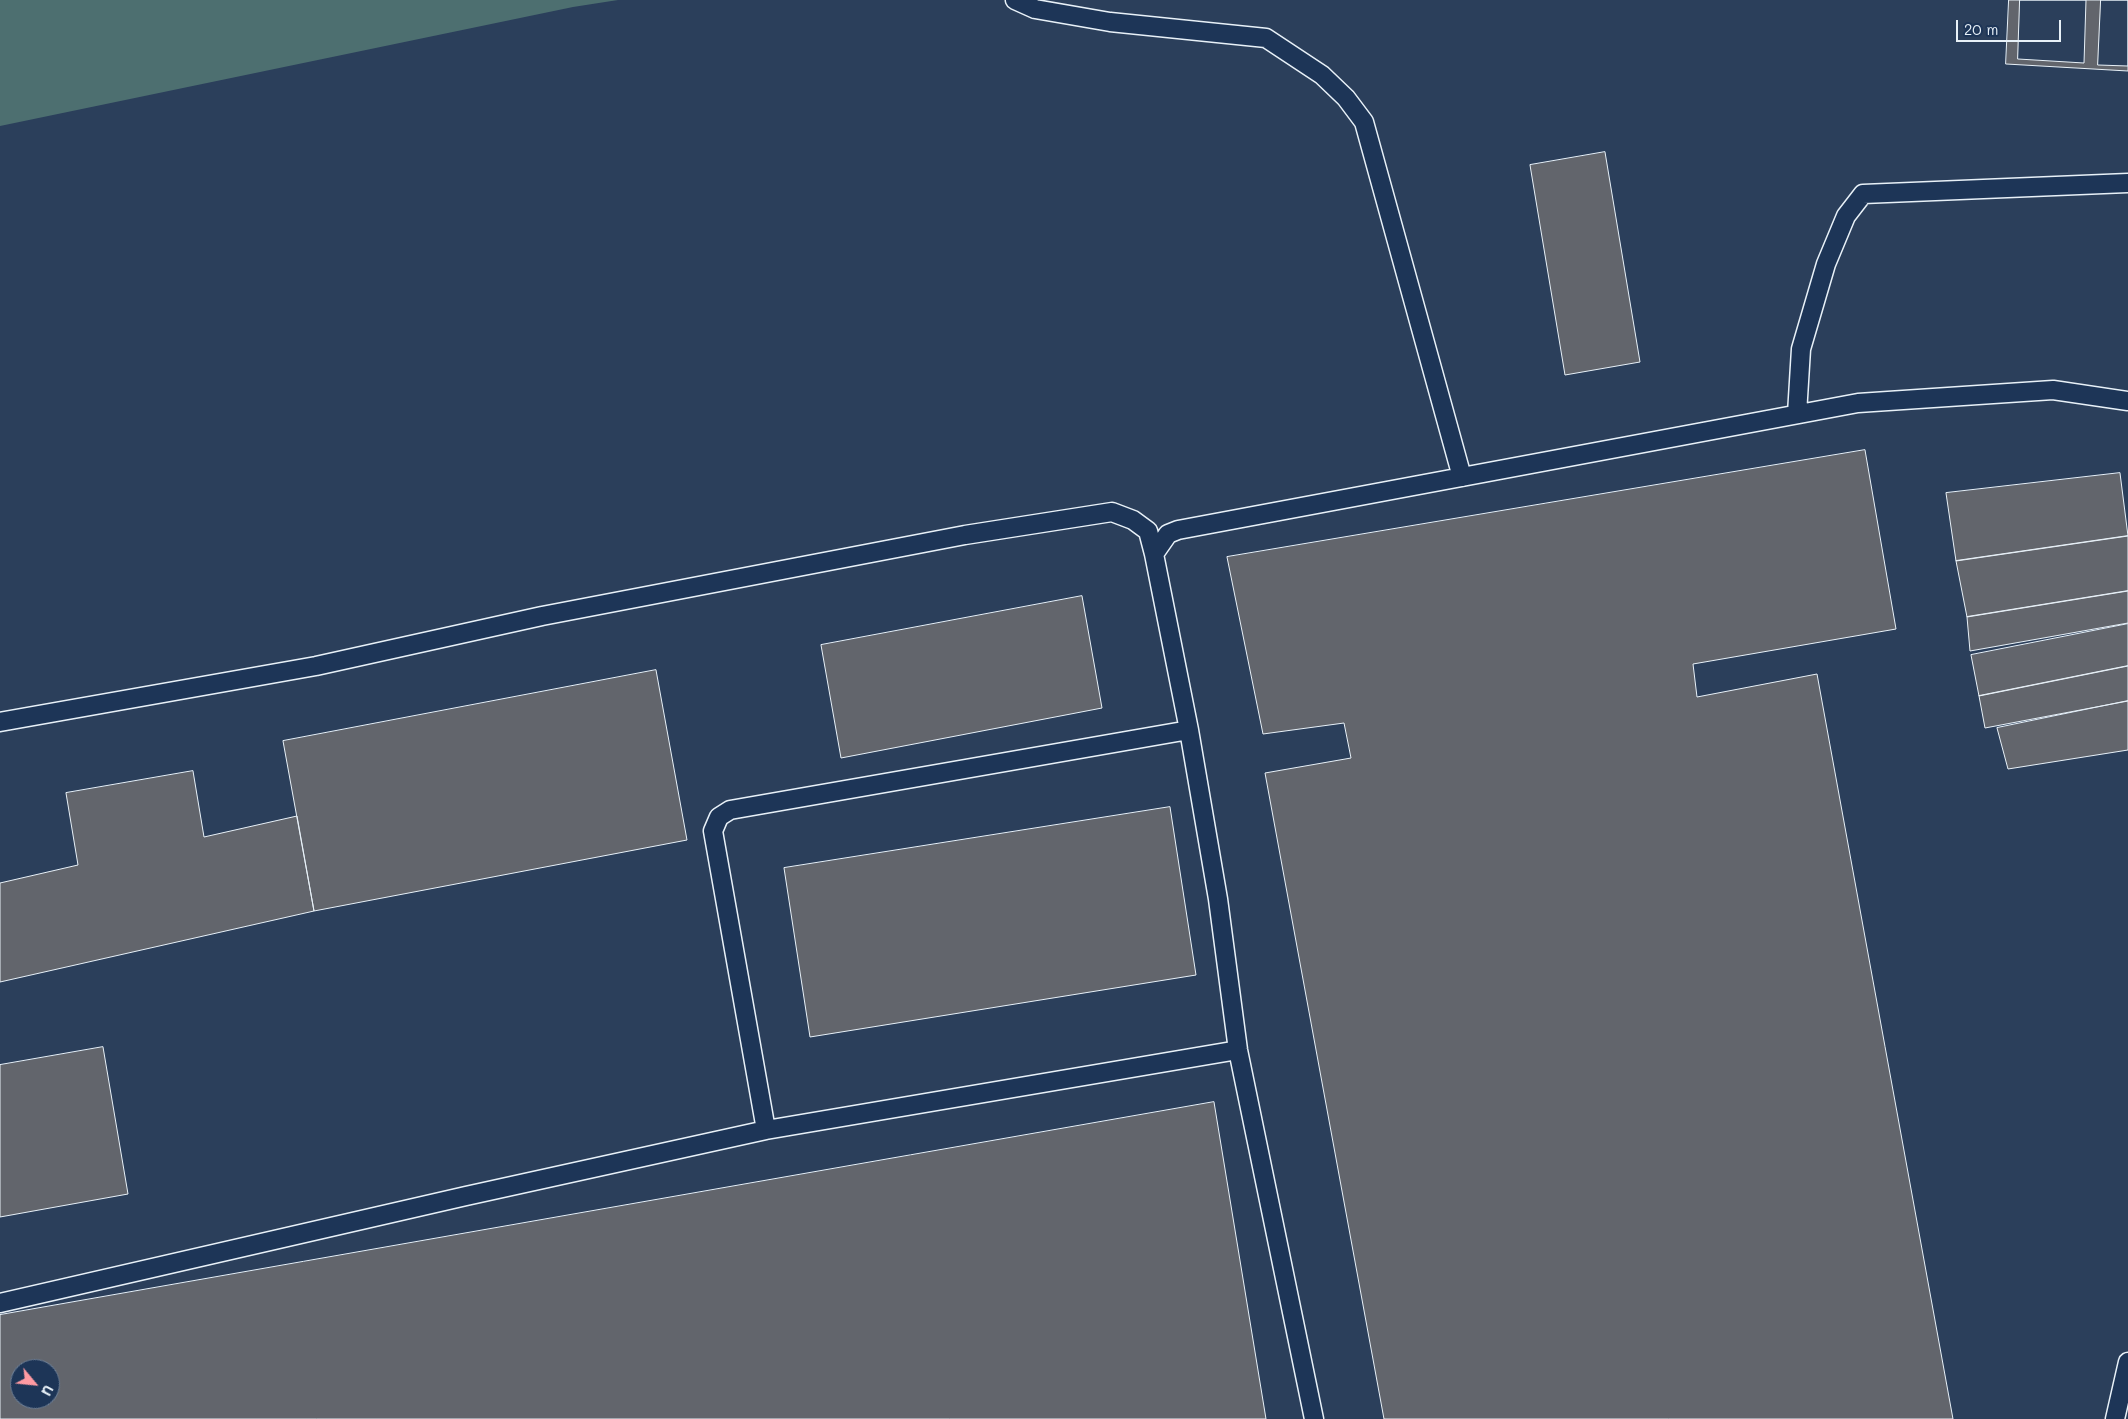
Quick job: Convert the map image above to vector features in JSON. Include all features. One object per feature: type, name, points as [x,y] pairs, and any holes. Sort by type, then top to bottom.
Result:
[{"type":"lane","points":[[1015,0],[1035,9],[1110,22],[1266,38],[1322,75],[1346,98],[1364,122],[1462,477]]},
{"type":"lane","points":[[1797,414],[1801,349],[1826,264],[1846,216],[1863,194],[2128,183]]},
{"type":"lane","points":[[1154,554],[1168,534],[1178,530],[1858,402],[2052,390],[2128,401]]},
{"type":"lane","points":[[0,722],[316,666],[542,616],[965,535],[1112,512],[1134,520],[1148,531],[1190,730],[1218,899],[1238,1050],[1314,1419]]},
{"type":"lane","points":[[766,1130],[713,831],[719,817],[730,810],[1190,730]]},
{"type":"lane","points":[[0,1303],[466,1196],[766,1130],[1238,1050]]},
{"type":"lane","points":[[2114,1419],[2128,1362]]},
{"type":"green space","points":[[0,0],[618,0],[573,7],[0,126]]},
{"type":"building","points":[[2009,0],[2128,0],[2128,71],[2006,64]]},
{"type":"building","points":[[2020,0],[2086,0],[2084,63],[2018,59]]},
{"type":"building","points":[[2101,0],[2128,0],[2128,66],[2098,65]]},
{"type":"building","points":[[1605,152],[1640,362],[1565,375],[1530,165]]},
{"type":"building","points":[[1865,450],[1896,629],[1693,664],[1697,697],[1817,674],[1953,1419],[1384,1419],[1265,773],[1351,758],[1344,723],[1263,734],[1227,557]]},
{"type":"building","points":[[2120,473],[2128,536],[1956,561],[1946,493]]},
{"type":"building","points":[[2128,536],[2128,591],[1967,617],[1956,561]]},
{"type":"building","points":[[2128,591],[2128,623],[1970,651],[1967,617]]},
{"type":"building","points":[[1082,596],[1102,708],[841,758],[821,645]]},
{"type":"building","points":[[2128,624],[2128,666],[1979,696],[1971,655]]},
{"type":"building","points":[[2128,666],[2128,701],[1985,728],[1979,696]]},
{"type":"building","points":[[656,670],[687,840],[314,911],[283,741]]},
{"type":"building","points":[[2128,701],[2128,750],[2008,769],[1997,728]]},
{"type":"building","points":[[193,771],[204,837],[297,816],[314,911],[0,982],[0,883],[78,865],[66,793]]},
{"type":"building","points":[[1170,807],[1196,975],[810,1037],[784,868]]},
{"type":"building","points":[[103,1047],[128,1194],[0,1217],[0,1065]]},
{"type":"building","points":[[1214,1102],[1266,1419],[0,1419],[0,1315]]}]
